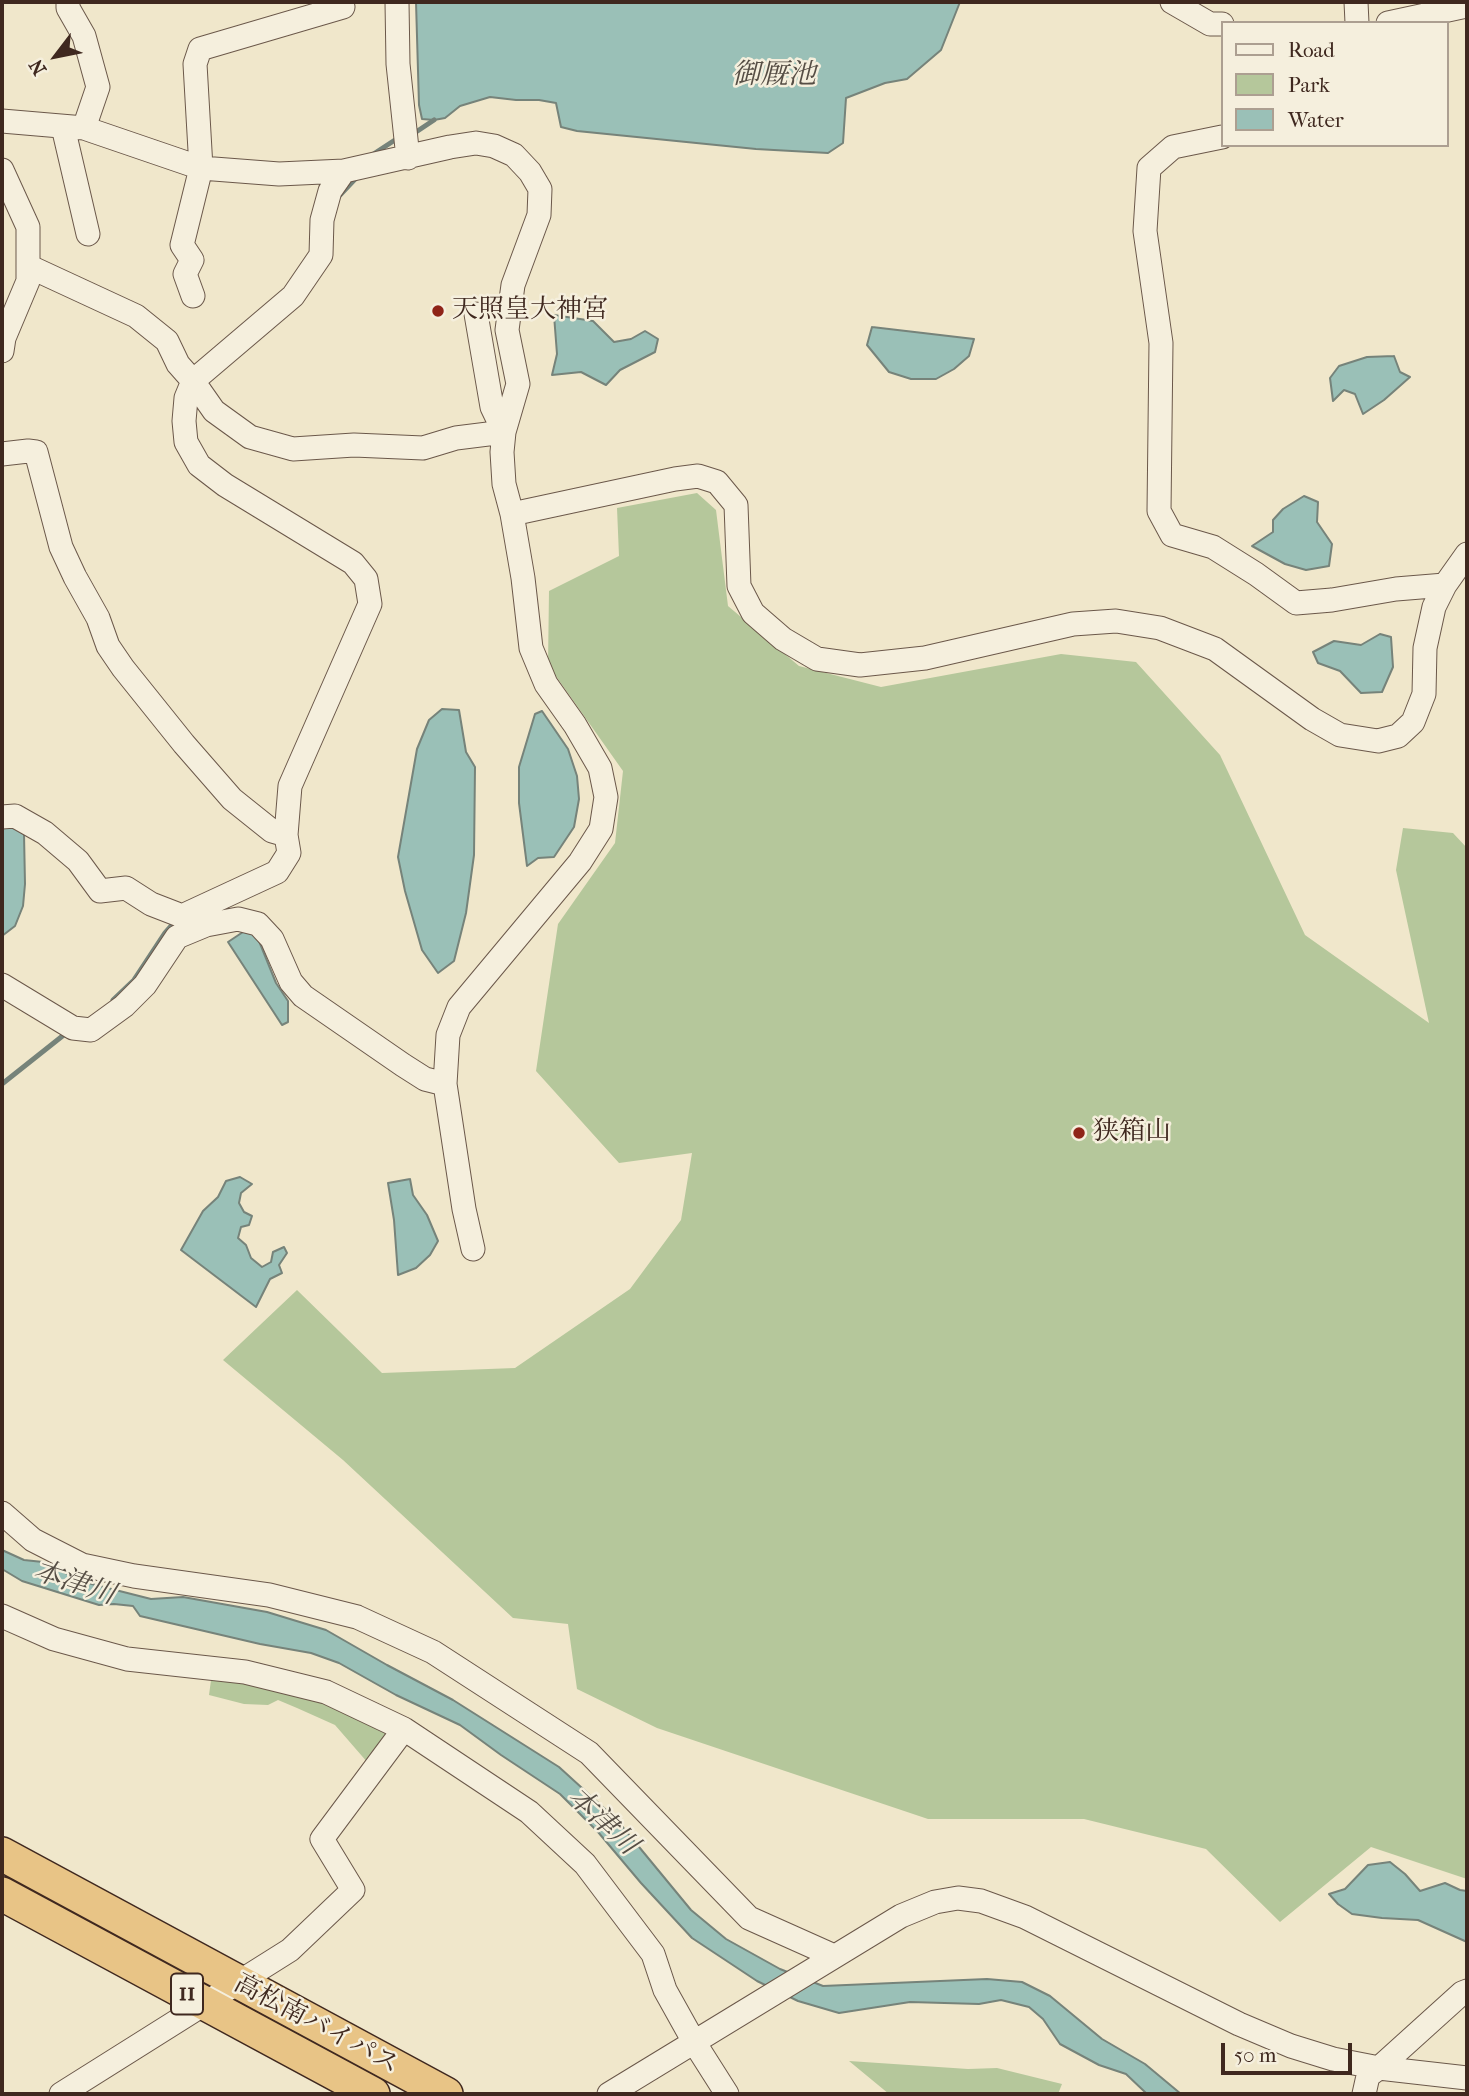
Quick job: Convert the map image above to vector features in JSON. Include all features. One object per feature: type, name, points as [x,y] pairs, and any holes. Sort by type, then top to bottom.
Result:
[{"type":"highway","name":"高松南バイパス","points":[[2,1854],[446,2094]]},
{"type":"highway","name":"高松南バイパス","points":[[2,1894],[373,2094]]},
{"type":"street","points":[[68,2],[68,8],[84,36],[99,87],[74,128],[88,234]]},
{"type":"street","points":[[397,2],[398,64],[408,158]]},
{"type":"street","points":[[1172,2],[1210,24],[1220,24]]},
{"type":"street","points":[[1356,2],[1357,21]]},
{"type":"street","points":[[1397,21],[1467,6]]},
{"type":"street","points":[[193,296],[185,274],[192,260],[182,245],[201,169],[195,64],[200,49],[343,7]]},
{"type":"street","points":[[2,121],[74,128],[201,169],[279,174],[344,171],[476,143],[494,146],[514,155],[530,172],[540,189],[539,215],[513,285],[507,330],[518,384],[504,432],[504,484],[523,578],[531,648],[546,684],[575,725],[600,768],[606,797],[601,830],[580,862],[459,1007],[448,1035],[445,1084],[464,1209],[473,1249]]},
{"type":"street","points":[[1220,137],[1173,147],[1149,168],[1145,231],[1161,343],[1159,511],[1172,535],[1213,547],[1296,603],[1445,585]]},
{"type":"street","points":[[2,170],[28,227],[28,281],[4,338],[2,351]]},
{"type":"street","points":[[2,817],[15,816],[45,833],[78,861],[100,891],[126,888],[151,904],[182,916],[277,872],[289,853],[286,835],[290,786],[370,604],[366,579],[353,563],[225,485],[199,465],[186,442],[184,422],[186,398],[193,381],[293,296],[321,255],[322,220],[330,191],[344,171]]},
{"type":"street","points":[[28,266],[136,316],[167,341],[177,363],[214,411],[250,437],[293,449],[354,445],[423,448],[456,438],[504,432]]},
{"type":"street","points":[[476,314],[492,407],[504,432]]},
{"type":"street","points":[[2,454],[36,452],[61,547],[98,618],[108,646],[123,668],[232,799],[272,831],[286,835]]},
{"type":"street","points":[[512,514],[698,476],[718,482],[736,505],[739,586],[753,613],[783,639],[817,659],[860,666],[925,658],[1073,624],[1116,621],[1160,628],[1215,649],[1312,719],[1340,735],[1378,741],[1398,736],[1413,722],[1424,694],[1425,648],[1434,607],[1445,585],[1467,554]]},
{"type":"street","points":[[2,985],[73,1028],[91,1030],[124,1006],[145,985],[177,937],[206,925],[238,919],[258,925],[272,939],[291,982],[303,996],[425,1079],[445,1084]]},
{"type":"street","points":[[2,1513],[33,1540],[82,1565],[134,1576],[269,1594],[357,1617],[433,1652],[589,1753],[749,1918],[830,1958]]},
{"type":"street","points":[[2,1616],[54,1639],[127,1659],[246,1672],[326,1692],[404,1729],[530,1812],[585,1864],[653,1954],[665,1990],[727,2094]]},
{"type":"street","points":[[61,2094],[290,1950],[353,1890],[322,1839],[404,1729]]},
{"type":"street","points":[[609,2094],[915,1909],[958,1898],[981,1901],[1025,1917],[1270,2037],[1333,2059],[1379,2068],[1467,2078]]},
{"type":"street","points":[[1364,2094],[1367,2076],[1467,1991]]},
{"type":"green space","points":[[697,493],[716,510],[728,606],[799,666],[881,687],[1061,654],[1136,662],[1220,755],[1305,935],[1429,1023],[1396,870],[1403,828],[1453,833],[1467,848],[1467,1879],[1371,1847],[1280,1922],[1206,1849],[1084,1819],[928,1819],[657,1728],[577,1689],[568,1624],[513,1618],[343,1460],[223,1360],[297,1290],[382,1373],[515,1368],[630,1289],[681,1220],[692,1153],[619,1163],[536,1071],[558,924],[615,843],[623,771],[548,665],[549,591],[619,556],[617,508]]},
{"type":"green space","points":[[212,1673],[302,1689],[397,1730],[368,1763],[335,1725],[297,1708],[278,1700],[268,1705],[244,1704],[209,1695]]},
{"type":"green space","points":[[849,2061],[968,2069],[997,2068],[1062,2084],[1058,2094],[889,2094]]},
{"type":"water","name":"御厩池","points":[[416,2],[960,2],[941,50],[907,79],[885,83],[846,98],[843,143],[828,153],[756,149],[577,131],[561,127],[556,103],[539,100],[490,97],[460,106],[445,118],[422,119],[419,105]]},
{"type":"water","points":[[554,315],[593,321],[614,342],[631,339],[645,331],[658,339],[655,352],[620,370],[606,385],[581,372],[552,375],[557,354]]},
{"type":"water","points":[[872,327],[974,339],[969,356],[954,369],[936,379],[911,379],[889,372],[867,345]]},
{"type":"water","points":[[1394,356],[1400,372],[1410,377],[1384,400],[1363,414],[1355,394],[1344,390],[1333,401],[1330,378],[1339,366],[1367,357]]},
{"type":"water","points":[[1304,496],[1318,502],[1317,522],[1332,544],[1329,566],[1306,570],[1285,564],[1252,546],[1273,532],[1273,520],[1283,509]]},
{"type":"water","points":[[1380,634],[1391,637],[1393,667],[1382,692],[1361,693],[1340,671],[1318,663],[1313,652],[1334,641],[1361,645]]},
{"type":"water","points":[[442,709],[459,710],[466,752],[475,767],[474,855],[466,913],[454,961],[438,973],[422,950],[398,857],[417,749],[429,720]]},
{"type":"water","points":[[542,711],[568,749],[577,776],[579,799],[574,827],[554,857],[538,858],[527,866],[519,803],[519,767],[535,714]]},
{"type":"water","points":[[14,826],[24,834],[23,906],[15,926],[2,936],[2,827]]},
{"type":"water","points":[[243,932],[251,932],[259,941],[276,983],[288,1001],[288,1022],[282,1025],[228,942]]},
{"type":"water","points":[[240,1177],[252,1184],[241,1193],[239,1203],[244,1212],[252,1216],[249,1225],[241,1227],[238,1238],[246,1245],[251,1258],[262,1267],[271,1262],[273,1252],[284,1247],[287,1253],[279,1265],[282,1273],[270,1279],[256,1307],[181,1250],[203,1211],[218,1197],[226,1181]]},
{"type":"water","points":[[410,1179],[413,1195],[427,1215],[438,1241],[430,1255],[416,1268],[398,1275],[388,1183]]},
{"type":"water","name":"本津川","points":[[2,1550],[24,1560],[43,1562],[84,1582],[151,1599],[183,1597],[267,1612],[326,1630],[453,1700],[559,1767],[616,1819],[691,1910],[726,1939],[780,1969],[823,1986],[987,1979],[1022,1982],[1050,1996],[1102,2039],[1145,2064],[1181,2094],[1147,2094],[1126,2074],[1099,2065],[1060,2044],[1043,2019],[1029,2007],[1001,2000],[979,2004],[910,2002],[839,2013],[798,2001],[757,1981],[692,1938],[598,1832],[560,1794],[460,1725],[396,1695],[339,1663],[311,1653],[140,1616],[133,1606],[99,1605],[22,1581],[2,1569]]},
{"type":"water","points":[[1390,1862],[1420,1891],[1445,1883],[1467,1891],[1467,1942],[1418,1920],[1352,1914],[1329,1894],[1345,1889],[1368,1865]]},
{"type":"waterway","points":[[416,132],[434,120]]},
{"type":"waterway","points":[[372,155],[398,138]]},
{"type":"waterway","points":[[340,195],[357,177]]},
{"type":"waterway","points":[[113,1000],[134,980],[165,933],[172,925],[179,924]]},
{"type":"waterway","points":[[2,1084],[65,1034]]},
{"type":"place","name":"天照皇大神宮","points":[[438,311]]},
{"type":"place","name":"狭箱山","points":[[1079,1133]]}]
